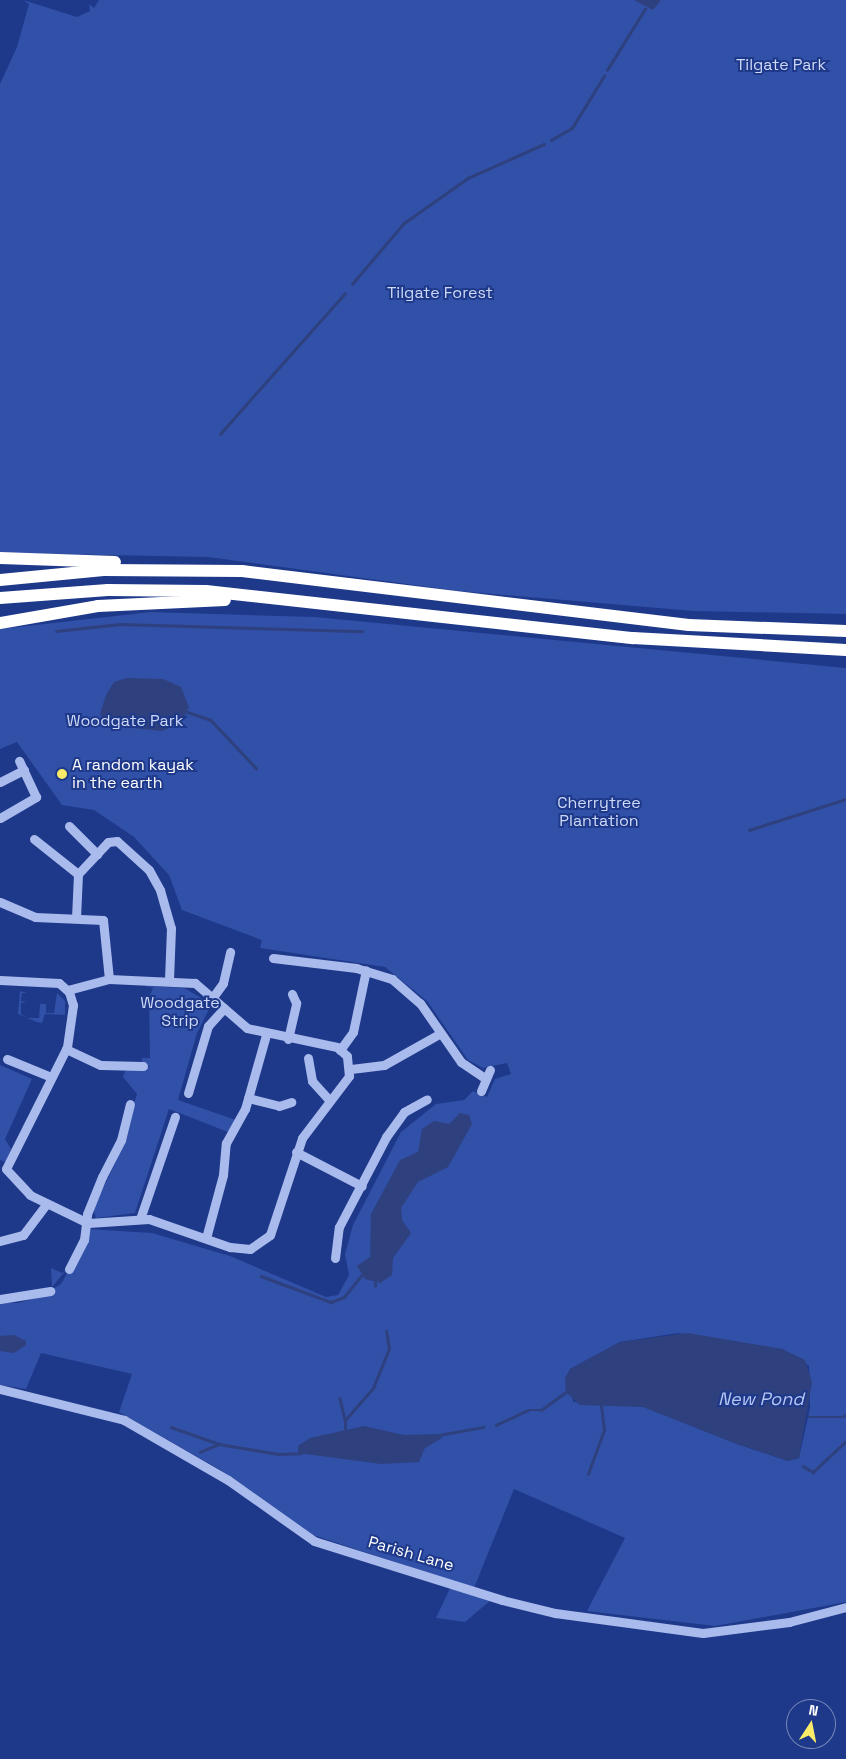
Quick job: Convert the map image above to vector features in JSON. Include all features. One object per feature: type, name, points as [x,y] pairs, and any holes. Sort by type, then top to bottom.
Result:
[{"type":"highway","points":[[0,558],[242,571],[689,625],[846,631]]},
{"type":"highway","points":[[0,580],[111,570],[242,571]]},
{"type":"highway","points":[[0,598],[152,589],[300,599],[633,638],[846,650]]},
{"type":"highway","points":[[0,623],[112,605],[300,599]]},
{"type":"street","points":[[0,818],[36,797],[19,761]]},
{"type":"street","points":[[0,782],[24,770]]},
{"type":"street","points":[[68,826],[97,854]]},
{"type":"street","points":[[34,839],[78,874]]},
{"type":"street","points":[[76,918],[78,874],[97,854],[115,840],[153,876],[170,922],[169,980]]},
{"type":"street","points":[[0,902],[35,917],[76,918],[106,922],[109,979]]},
{"type":"street","points":[[213,997],[223,983],[230,952]]},
{"type":"street","points":[[273,958],[366,970],[408,990],[461,1062],[486,1079]]},
{"type":"street","points":[[340,1050],[353,1032],[366,970]]},
{"type":"street","points":[[68,990],[109,979],[169,980],[198,984],[240,1024],[266,1035],[340,1050],[351,1069]]},
{"type":"street","points":[[0,980],[55,982],[68,990],[73,1005],[66,1049],[3,1170],[22,1188],[46,1204],[86,1222],[106,1225],[140,1219],[243,1249],[266,1240],[274,1227],[297,1150],[328,1099],[346,1082],[351,1069]]},
{"type":"street","points":[[288,1039],[296,1003],[292,994]]},
{"type":"street","points":[[188,1093],[208,1026],[224,1008]]},
{"type":"street","points":[[351,1069],[384,1065],[441,1033]]},
{"type":"street","points":[[206,1238],[223,1175],[226,1144],[248,1098],[266,1035]]},
{"type":"street","points":[[66,1049],[101,1065],[144,1066]]},
{"type":"street","points":[[308,1058],[312,1081],[328,1099]]},
{"type":"street","points":[[7,1059],[50,1077]]},
{"type":"street","points":[[481,1091],[490,1070]]},
{"type":"street","points":[[248,1098],[279,1106],[291,1102]]},
{"type":"street","points":[[335,1258],[339,1227],[397,1120],[427,1099]]},
{"type":"street","points":[[69,1269],[84,1240],[86,1222],[121,1140],[130,1104]]},
{"type":"street","points":[[140,1219],[175,1118]]},
{"type":"street","points":[[297,1150],[362,1186]]},
{"type":"street","points":[[0,1240],[23,1235],[46,1204]]},
{"type":"street","points":[[0,1299],[50,1291]]},
{"type":"street","name":"Parish Lane","points":[[0,1390],[124,1420],[228,1480],[314,1541],[425,1572],[502,1600],[555,1613],[703,1633],[789,1622],[846,1607]]},
{"type":"green space","name":"Tilgate Forest","points":[[23,0],[77,17],[90,11],[89,4],[94,8],[99,0],[846,0],[846,614],[693,611],[458,591],[208,557],[0,553],[0,84],[17,47],[29,4]]},
{"type":"green space","points":[[151,612],[315,617],[846,668],[846,1602],[715,1626],[587,1611],[625,1538],[514,1489],[474,1588],[310,1534],[219,1469],[119,1412],[132,1374],[41,1353],[26,1389],[0,1385],[0,1302],[18,1303],[40,1297],[61,1284],[69,1270],[73,1272],[88,1229],[152,1233],[230,1256],[326,1297],[338,1295],[349,1275],[345,1254],[353,1225],[401,1132],[436,1104],[464,1100],[473,1091],[487,1097],[495,1079],[511,1074],[507,1063],[483,1068],[468,1060],[427,1001],[385,967],[260,948],[262,940],[182,910],[169,875],[134,837],[94,810],[62,805],[17,742],[0,749],[0,629]],"holes":[[[678,1333],[782,1349],[809,1366],[810,1408],[799,1458],[788,1461],[737,1444],[644,1407],[573,1402],[570,1369],[620,1342]]]},
{"type":"green space","name":"Woodgate Strip","points":[[145,986],[184,988],[205,1000],[210,1007],[197,1033],[178,1100],[236,1120],[228,1132],[169,1109],[135,1213],[96,1218],[93,1209],[116,1162],[137,1094],[123,1077],[126,1069],[150,1067],[142,1062],[142,1058],[150,1058],[149,997],[153,988]]},
{"type":"green space","points":[[20,991],[27,993],[22,993],[21,1001],[27,1002],[21,1003],[21,1014],[26,1017],[18,1014]]},
{"type":"green space","points":[[57,993],[65,1001],[65,1015],[45,1014],[42,1023],[27,1018],[39,1018],[40,1004],[46,1004],[46,1013],[54,1013]]},
{"type":"green space","points":[[0,1065],[32,1079],[5,1139],[11,1149],[6,1162],[0,1160]]},
{"type":"green space","points":[[51,1268],[62,1273],[67,1269],[52,1287]]},
{"type":"green space","points":[[452,1584],[491,1600],[465,1622],[436,1618]]},
{"type":"water","points":[[634,0],[661,0],[653,10]]},
{"type":"water","points":[[127,678],[163,679],[181,687],[189,707],[182,722],[162,731],[105,725],[100,714],[106,695],[114,682]]},
{"type":"water","points":[[460,1113],[469,1115],[472,1124],[448,1167],[418,1182],[401,1208],[402,1220],[411,1233],[393,1258],[392,1275],[380,1283],[365,1279],[357,1266],[370,1257],[371,1214],[400,1160],[418,1152],[422,1129],[434,1121],[449,1124]]},
{"type":"water","name":"New Pond","points":[[688,1333],[782,1349],[805,1360],[812,1382],[799,1458],[788,1461],[737,1444],[643,1407],[580,1405],[566,1392],[565,1378],[570,1369],[620,1342]]},
{"type":"water","points":[[14,1335],[26,1341],[26,1345],[14,1353],[0,1351],[0,1336]]},
{"type":"water","points":[[364,1426],[404,1435],[440,1434],[442,1438],[425,1448],[419,1462],[381,1464],[298,1453],[298,1446],[310,1438]]},
{"type":"waterway","points":[[607,70],[645,9]]},
{"type":"waterway","points":[[551,140],[572,128],[604,76]]},
{"type":"waterway","points":[[352,284],[404,223],[468,178],[544,144]]},
{"type":"waterway","points":[[220,434],[345,293]]},
{"type":"waterway","points":[[56,631],[120,624],[362,631]]},
{"type":"waterway","points":[[188,712],[211,720],[256,768]]},
{"type":"waterway","points":[[749,830],[846,799]]},
{"type":"waterway","points":[[261,1276],[331,1302],[344,1297],[361,1276]]},
{"type":"waterway","points":[[345,1431],[345,1420],[373,1388],[389,1349],[386,1331]]},
{"type":"waterway","points":[[496,1425],[528,1410],[541,1410],[566,1392]]},
{"type":"waterway","points":[[340,1398],[345,1420]]},
{"type":"waterway","points":[[588,1474],[604,1430],[601,1404]]},
{"type":"waterway","points":[[809,1417],[842,1417]]},
{"type":"waterway","points":[[171,1427],[219,1444]]},
{"type":"waterway","points":[[439,1435],[483,1427]]},
{"type":"waterway","points":[[803,1466],[813,1472],[846,1441]]},
{"type":"waterway","points":[[200,1452],[219,1444],[278,1454],[301,1453]]},
{"type":"place","name":"A random kayak in the earth","points":[[62,774]]},
{"type":"park label","name":"Tilgate Park","points":[[781,65]]},
{"type":"park label","name":"Woodgate Park","points":[[125,721]]},
{"type":"park label","name":"Cherrytree Plantation","points":[[599,812]]}]
